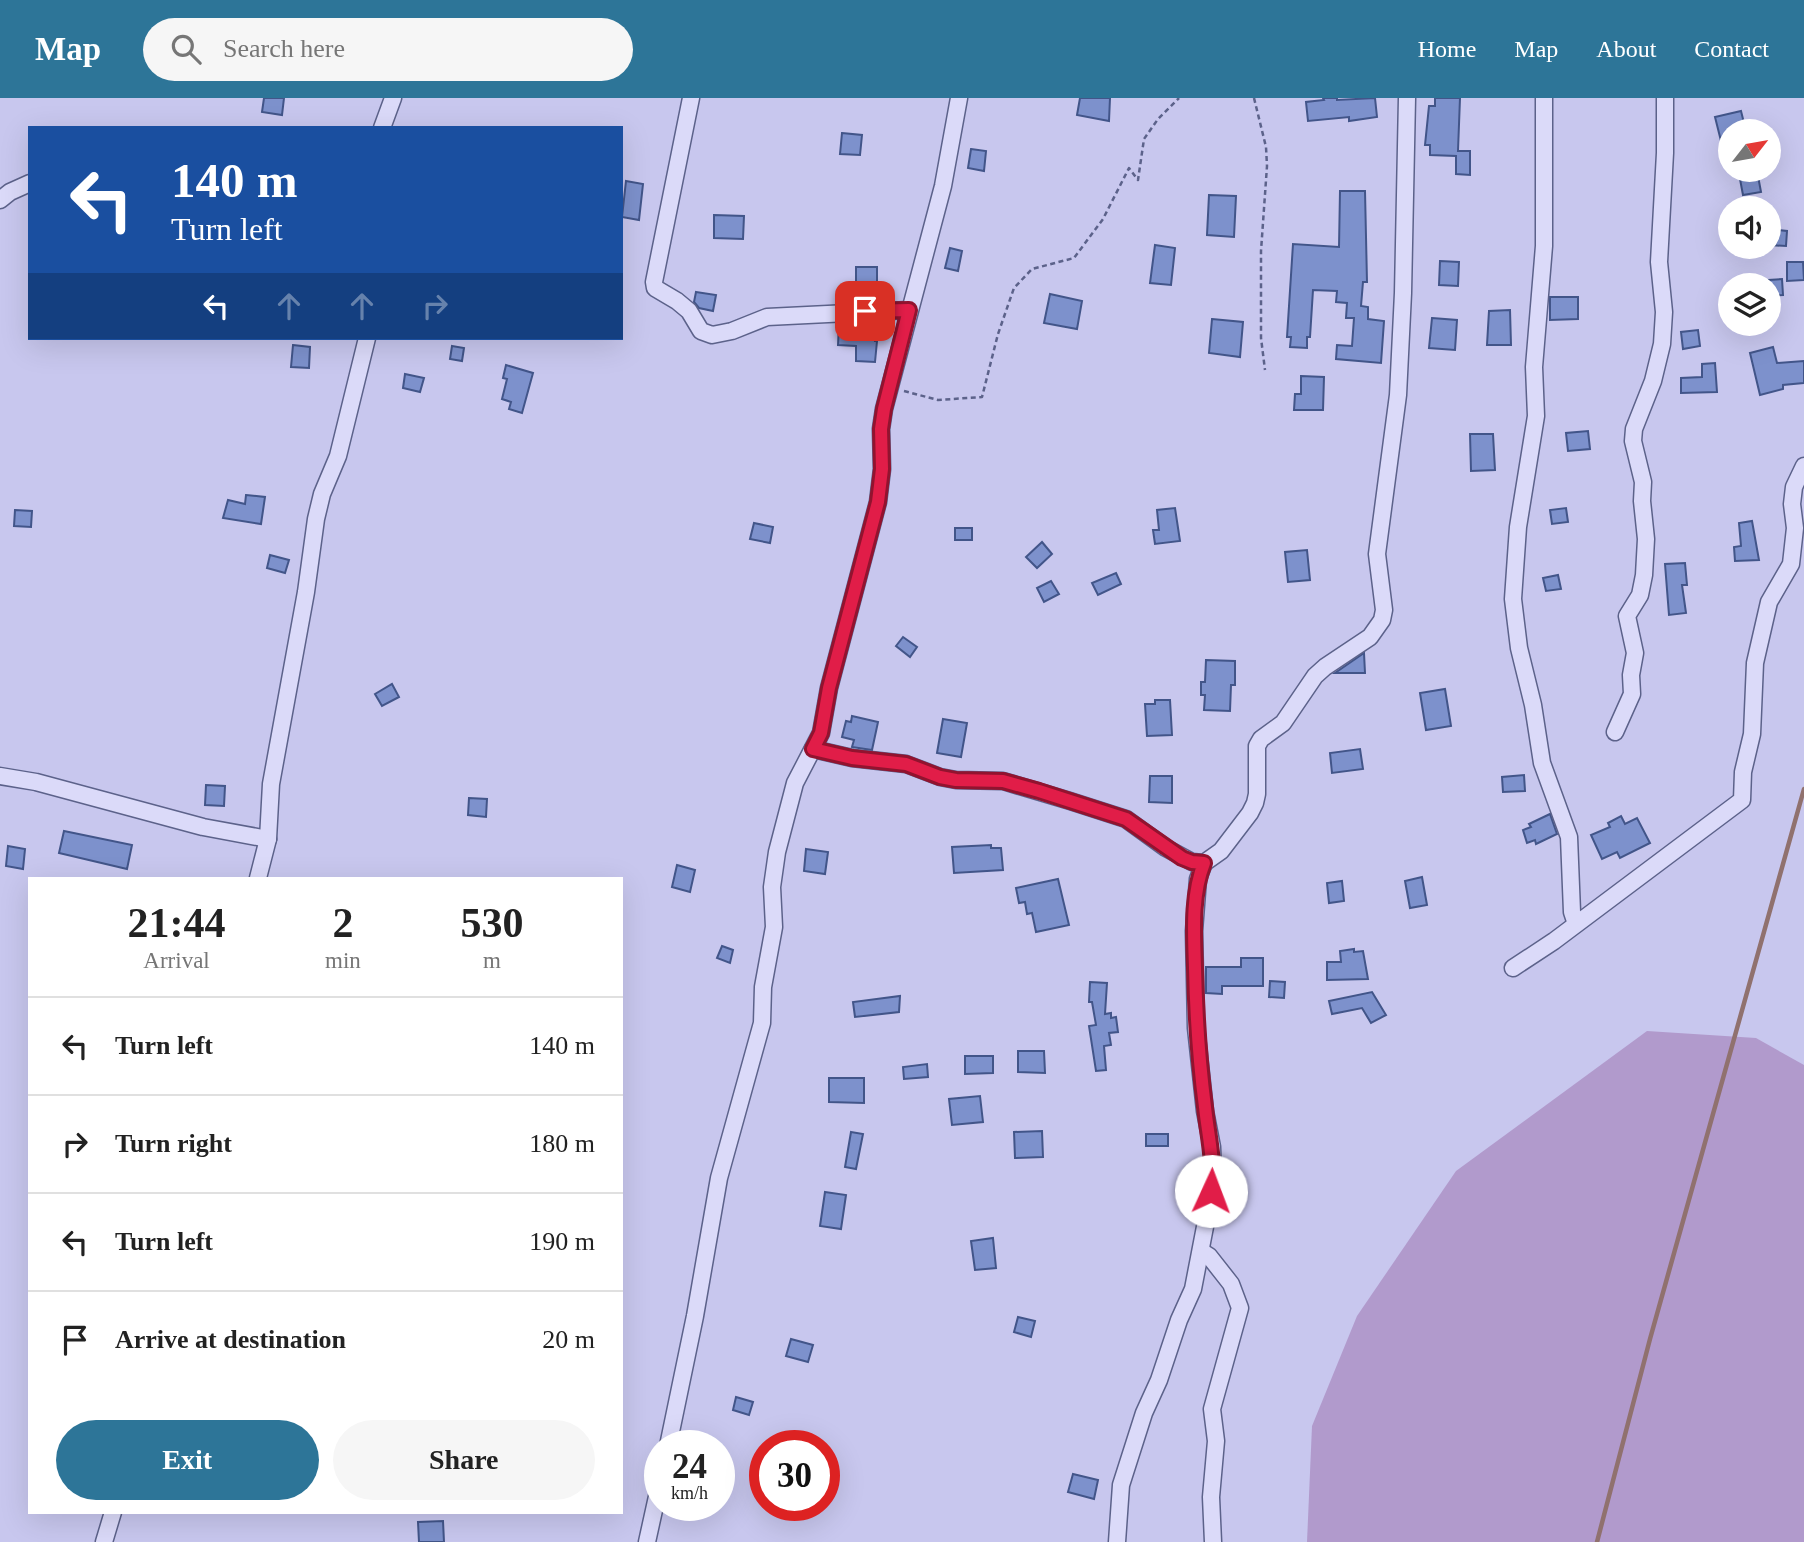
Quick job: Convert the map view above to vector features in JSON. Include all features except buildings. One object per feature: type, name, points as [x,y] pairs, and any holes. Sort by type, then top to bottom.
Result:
[{"type":"street","points":[[383,126],[393,98]]},
{"type":"street","points":[[691,98],[653,282],[655,288],[677,301],[689,311],[701,331],[712,335],[732,331],[767,317],[909,310]]},
{"type":"street","points":[[671,1430],[698,1304],[719,1178],[762,1023],[763,987],[774,927],[772,887],[777,852],[795,783],[821,733],[829,688],[878,502],[882,469],[881,429],[909,310],[943,186],[958,98]]},
{"type":"street","points":[[1117,1542],[1121,1485],[1178,1320],[1193,1289],[1213,1177],[1212,1147],[1205,1111],[1196,1028],[1194,931],[1198,879],[1204,863],[1221,851],[1255,803],[1257,746],[1261,738],[1283,723],[1315,676],[1370,637],[1382,620],[1384,610],[1377,554],[1398,395],[1407,98]]},
{"type":"street","points":[[1544,98],[1544,246],[1534,367],[1536,416],[1518,527],[1514,608],[1519,648],[1527,676],[1542,763],[1569,837],[1572,912],[1576,924]]},
{"type":"street","points":[[1615,732],[1632,694],[1630,675],[1635,653],[1627,616],[1640,594],[1644,575],[1646,539],[1643,482],[1633,441],[1636,421],[1653,381],[1662,344],[1664,312],[1659,262],[1665,98]]},
{"type":"street","points":[[0,201],[10,191],[28,184]]},
{"type":"street","points":[[258,877],[268,839],[271,784],[306,592],[316,519],[322,494],[338,456],[367,340]]},
{"type":"street","points":[[1513,968],[1742,800],[1743,772],[1752,734],[1755,663],[1769,602],[1791,564],[1795,528],[1792,504],[1794,487],[1804,466]]},
{"type":"street","points":[[813,749],[852,758],[906,764],[956,780],[1003,781],[1039,791],[1126,819],[1182,858],[1204,863]]},
{"type":"street","points":[[0,776],[36,782],[203,827],[268,839]]},
{"type":"street","points":[[1201,1251],[1209,1256],[1231,1284],[1240,1308],[1212,1409],[1216,1441],[1211,1497],[1213,1542]]},
{"type":"street","points":[[104,1542],[112,1514]]},
{"type":"street","points":[[647,1542],[652,1521]]},
{"type":"path","points":[[891,388],[938,400],[982,397],[998,334],[1014,288],[1031,269],[1074,257],[1103,219],[1129,168],[1138,180],[1144,139],[1158,119],[1179,98]]},
{"type":"path","points":[[1254,98],[1267,166],[1261,251],[1261,338],[1265,370]]},
{"type":"shaded area","points":[[1647,1031],[1756,1038],[1804,1065],[1804,1542],[1307,1542],[1312,1426],[1357,1316],[1456,1171]]},
{"type":"waterway","points":[[1597,1542],[1650,1339],[1804,789]]},
{"type":"route","points":[[865,311],[909,310],[884,409],[878,502],[829,688],[821,733],[813,749],[852,758],[906,764],[956,780],[991,779],[1039,791],[1126,819],[1182,858],[1204,863],[1198,879],[1194,931],[1196,1028],[1205,1111],[1212,1147],[1211,1191]]}]
